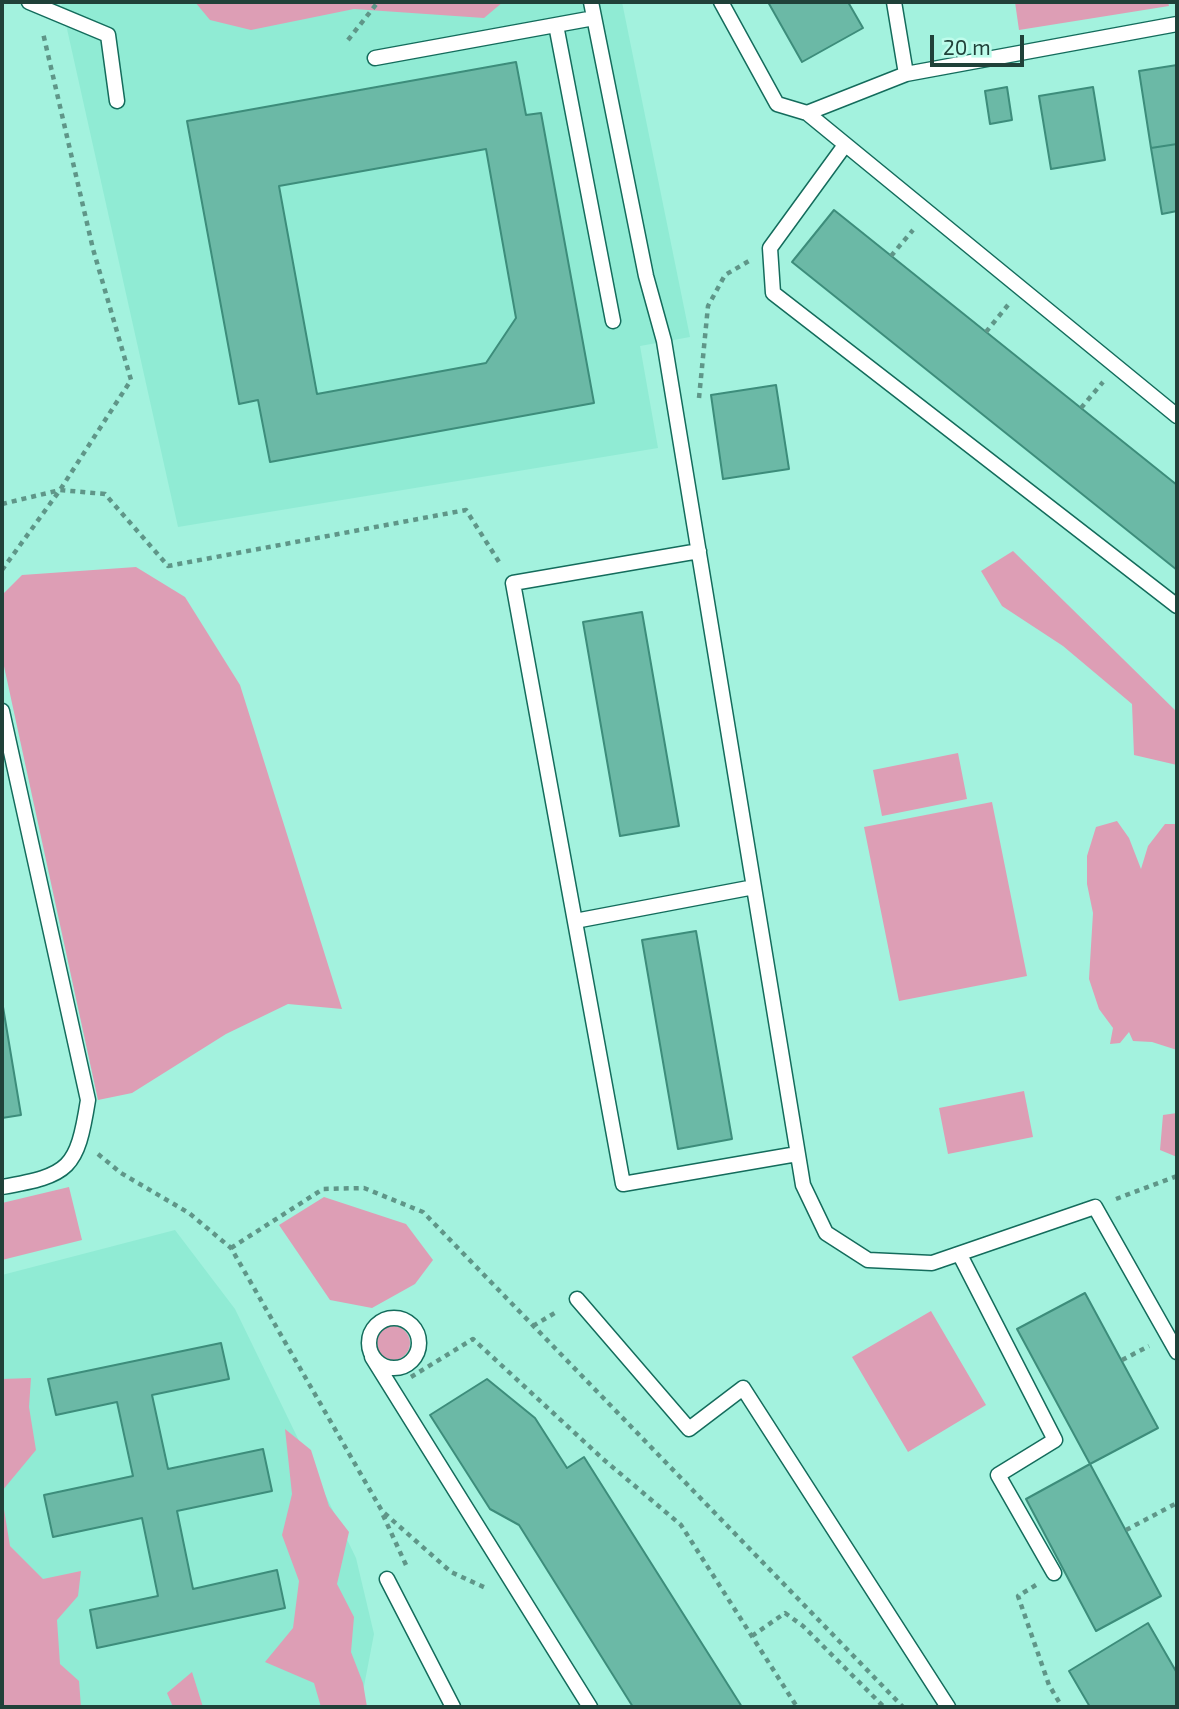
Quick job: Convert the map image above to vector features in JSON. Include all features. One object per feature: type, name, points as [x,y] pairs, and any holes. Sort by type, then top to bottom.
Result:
[{"type":"lane","points":[[591,2],[646,276],[664,341],[803,1185],[827,1233],[868,1260],[932,1263],[1095,1207],[1177,1352]]},
{"type":"lane","points":[[721,2],[777,104],[807,113],[926,213],[1177,415]]},
{"type":"lane","points":[[894,2],[906,74]]},
{"type":"lane","points":[[33,3],[108,35],[117,101]]},
{"type":"lane","points":[[375,58],[594,18]]},
{"type":"lane","points":[[807,113],[906,74],[1177,24]]},
{"type":"lane","points":[[556,25],[613,321]]},
{"type":"lane","points":[[845,145],[770,248],[773,293],[1177,606]]},
{"type":"lane","points":[[699,551],[513,583],[623,1184],[797,1154]]},
{"type":"lane","points":[[2,711],[88,1100],[82,1140],[69,1164],[44,1180],[2,1187]]},
{"type":"lane","points":[[575,922],[754,887]]},
{"type":"lane","points":[[960,1255],[1055,1440],[998,1475],[1055,1573]]},
{"type":"lane","points":[[577,1299],[689,1429],[743,1388],[948,1707]]},
{"type":"lane","points":[[372,1357],[590,1707]]},
{"type":"lane","points":[[387,1579],[453,1707]]},
{"type":"path","points":[[348,40],[378,2]]},
{"type":"path","points":[[2,570],[60,490],[131,380],[93,249],[33,3]]},
{"type":"path","points":[[891,256],[926,213]]},
{"type":"path","points":[[698,407],[708,306],[725,275],[752,258]]},
{"type":"path","points":[[986,332],[1021,289]]},
{"type":"path","points":[[1081,408],[1115,366]]},
{"type":"path","points":[[2,504],[60,490],[105,494],[168,566],[466,510],[513,583]]},
{"type":"path","points":[[82,1140],[121,1173],[189,1213],[231,1248],[382,1511],[451,1572],[508,1598],[522,1599]]},
{"type":"path","points":[[1095,1207],[1177,1176]]},
{"type":"path","points":[[231,1248],[323,1189],[364,1188],[423,1212],[898,1706]]},
{"type":"path","points":[[533,1326],[577,1299]]},
{"type":"path","points":[[1122,1360],[1168,1336]]},
{"type":"path","points":[[392,1388],[473,1339],[603,1459],[681,1525],[797,1707]]},
{"type":"path","points":[[1125,1530],[1177,1503]]},
{"type":"path","points":[[1018,1596],[1049,1685],[1062,1707]]},
{"type":"path","points":[[752,1636],[785,1613],[803,1626],[884,1707]]},
{"type":"shaded area","points":[[61,2],[622,2],[690,337],[640,346],[658,448],[178,527]]},
{"type":"shaded area","points":[[195,2],[503,2],[484,18],[354,9],[251,30],[210,20]]},
{"type":"shaded area","points":[[1015,2],[1168,2],[1169,6],[1019,30]]},
{"type":"shaded area","points":[[1013,551],[1177,712],[1177,765],[1134,755],[1132,704],[1063,646],[1002,606],[981,571]]},
{"type":"shaded area","points":[[136,567],[185,597],[240,685],[342,1009],[288,1004],[226,1034],[132,1093],[98,1100],[2,657],[2,595],[22,575]]},
{"type":"shaded area","points":[[958,753],[967,799],[882,816],[873,770]]},
{"type":"shaded area","points":[[992,802],[1027,976],[899,1001],[864,827]]},
{"type":"shaded area","points":[[1117,821],[1129,838],[1141,869],[1148,846],[1165,824],[1177,824],[1177,1050],[1152,1042],[1133,1041],[1129,1032],[1120,1043],[1110,1044],[1113,1028],[1099,1009],[1089,979],[1093,913],[1087,884],[1087,856],[1096,827]]},
{"type":"shaded area","points":[[1024,1091],[1033,1137],[948,1154],[939,1108]]},
{"type":"shaded area","points":[[1177,1113],[1177,1157],[1160,1150],[1163,1115]]},
{"type":"shaded area","points":[[69,1187],[82,1240],[2,1260],[2,1203]]},
{"type":"shaded area","points":[[324,1197],[406,1224],[433,1260],[415,1284],[372,1308],[330,1300],[279,1225]]},
{"type":"shaded area","points":[[175,1230],[235,1309],[356,1558],[374,1634],[360,1707],[33,1707],[2,1690],[2,1275]]},
{"type":"shaded area","points":[[931,1311],[986,1405],[908,1452],[852,1357]]},
{"type":"shaded area","points":[[393,1326],[405,1331],[410,1343],[405,1355],[393,1360],[381,1355],[376,1343],[381,1331]]},
{"type":"shaded area","points":[[31,1378],[29,1407],[36,1450],[2,1491],[2,1379]]},
{"type":"shaded area","points":[[285,1429],[311,1450],[329,1506],[349,1532],[337,1584],[354,1617],[351,1652],[363,1683],[367,1707],[321,1707],[314,1683],[265,1662],[293,1628],[299,1581],[282,1535],[292,1494]]},
{"type":"shaded area","points":[[2,1497],[10,1546],[43,1579],[81,1571],[78,1596],[57,1620],[60,1664],[79,1681],[81,1707],[2,1707]]},
{"type":"shaded area","points":[[192,1672],[203,1707],[173,1707],[167,1693]]},
{"type":"building","points":[[768,2],[848,2],[863,28],[802,62]]},
{"type":"building","points":[[516,62],[526,115],[541,113],[594,403],[270,462],[258,400],[239,404],[187,121]],"holes":[[[486,149],[516,318],[486,363],[317,394],[279,186]]]},
{"type":"building","points":[[1177,65],[1177,144],[1151,148],[1139,71]]},
{"type":"building","points":[[1007,87],[1012,120],[990,124],[985,91]]},
{"type":"building","points":[[1093,87],[1105,160],[1051,169],[1039,96]]},
{"type":"building","points":[[1177,144],[1177,211],[1162,214],[1151,148]]},
{"type":"building","points":[[834,210],[1177,485],[1177,570],[792,262]]},
{"type":"building","points":[[776,385],[789,469],[723,479],[711,395]]},
{"type":"building","points":[[642,612],[679,826],[620,836],[583,622]]},
{"type":"building","points":[[696,931],[732,1139],[678,1149],[642,940]]},
{"type":"building","points":[[2,1001],[21,1115],[2,1118]]},
{"type":"building","points":[[1085,1293],[1158,1428],[1090,1464],[1017,1329]]},
{"type":"building","points":[[221,1343],[229,1379],[152,1395],[168,1469],[263,1449],[272,1491],[177,1511],[193,1589],[277,1570],[285,1608],[97,1648],[90,1610],[158,1596],[142,1518],[53,1537],[44,1495],[133,1476],[117,1402],[56,1415],[48,1379]]},
{"type":"building","points":[[487,1379],[535,1418],[567,1468],[584,1457],[742,1707],[633,1707],[519,1525],[490,1509],[430,1415]]},
{"type":"building","points":[[1090,1464],[1161,1596],[1096,1631],[1026,1499]]},
{"type":"building","points":[[1148,1623],[1177,1673],[1177,1707],[1090,1707],[1069,1671]]}]
